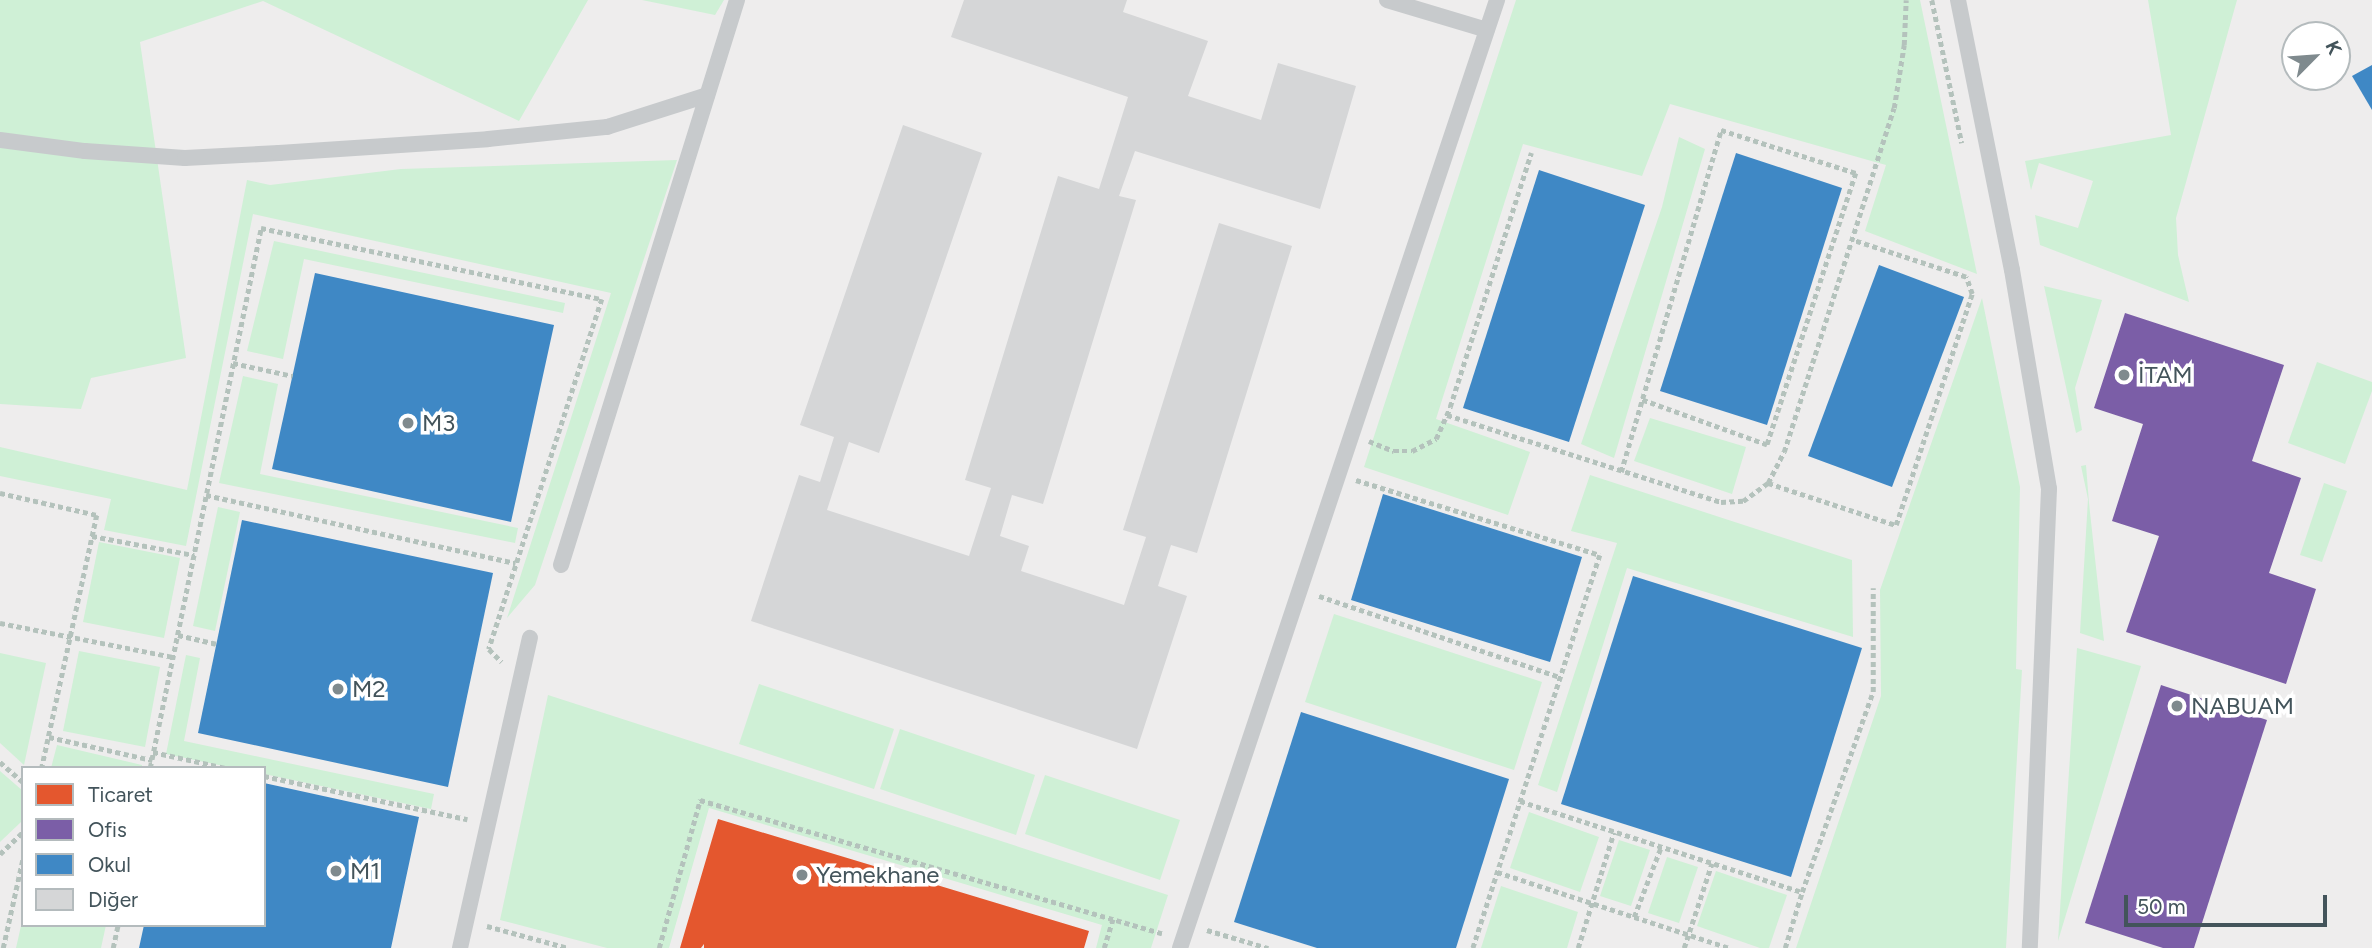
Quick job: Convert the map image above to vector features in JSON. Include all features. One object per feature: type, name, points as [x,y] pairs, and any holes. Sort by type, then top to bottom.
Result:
[{"type":"lane","points":[[561,565],[737,0]]},
{"type":"lane","points":[[1387,0],[1488,30]]},
{"type":"lane","points":[[1180,948],[1497,0]]},
{"type":"lane","points":[[1958,0],[2012,270],[2049,489],[2030,948]]},
{"type":"lane","points":[[0,139],[85,151],[185,158],[279,153],[488,139],[607,127],[707,95]]},
{"type":"lane","points":[[460,948],[530,638]]},
{"type":"path","points":[[1447,415],[1721,502],[1743,500],[1768,483],[1783,453],[1894,108],[1904,45],[1906,0]]},
{"type":"path","points":[[1932,0],[1963,147]]},
{"type":"path","points":[[1621,472],[1642,400],[1721,130],[1856,173],[1767,444],[1642,400]]},
{"type":"path","points":[[1352,435],[1394,451],[1412,451],[1436,439],[1447,415],[1531,153]]},
{"type":"path","points":[[150,766],[261,228],[602,299],[489,649],[502,662]]},
{"type":"path","points":[[1768,483],[1896,525],[1972,293],[1966,277],[1852,240]]},
{"type":"path","points":[[233,363],[293,376]]},
{"type":"path","points":[[1354,480],[1600,555],[1473,948]]},
{"type":"path","points":[[0,493],[97,515],[42,766]]},
{"type":"path","points":[[206,495],[517,563]]},
{"type":"path","points":[[92,536],[194,555]]},
{"type":"path","points":[[1785,948],[1872,692],[1873,588]]},
{"type":"path","points":[[1316,596],[1560,677]]},
{"type":"path","points":[[0,623],[173,657]]},
{"type":"path","points":[[177,635],[216,644]]},
{"type":"path","points":[[49,737],[152,760]]},
{"type":"path","points":[[153,752],[217,766]]},
{"type":"path","points":[[0,762],[21,780]]},
{"type":"path","points":[[266,776],[467,820]]},
{"type":"path","points":[[659,948],[700,800],[1161,933]]},
{"type":"path","points":[[1520,801],[1802,892]]},
{"type":"path","points":[[1578,948],[1614,832]]},
{"type":"path","points":[[0,854],[21,834]]},
{"type":"path","points":[[1634,917],[1661,847]]},
{"type":"path","points":[[1684,948],[1712,863]]},
{"type":"path","points":[[3,948],[21,867]]},
{"type":"path","points":[[1497,872],[1729,948]]},
{"type":"path","points":[[1104,948],[1113,919]]},
{"type":"path","points":[[486,926],[568,948]]},
{"type":"path","points":[[113,948],[117,927]]},
{"type":"path","points":[[1207,930],[1268,948]]},
{"type":"green space","points":[[0,0],[588,0],[519,121],[263,1],[140,42],[186,358],[91,378],[81,409],[0,404]]},
{"type":"green space","points":[[642,0],[724,0],[715,15]]},
{"type":"green space","points":[[1516,0],[1920,0],[1977,274],[1865,231],[1886,165],[1670,104],[1642,176],[1523,144],[1436,419],[1530,452],[1508,515],[1364,467]]},
{"type":"green space","points":[[2148,0],[2237,0],[2176,218],[2178,255],[2189,302],[2040,245],[2035,215],[2078,228],[2093,181],[2039,163],[2031,190],[2025,161],[2171,135]]},
{"type":"green space","points":[[1679,137],[1705,149],[1614,458],[1581,444],[1662,207]]},
{"type":"green space","points":[[677,160],[535,585],[507,618],[611,293],[253,214],[186,546],[104,530],[111,499],[0,476],[0,447],[187,490],[247,180],[270,185],[401,169]]},
{"type":"green space","points":[[274,241],[565,303],[563,313],[304,259],[283,359],[247,351]]},
{"type":"green space","points":[[2044,286],[2102,300],[2075,388],[2082,430],[2076,433]]},
{"type":"green space","points":[[1982,298],[2020,487],[2016,669],[2022,670],[2006,948],[1796,948],[1881,696],[1880,590]]},
{"type":"green space","points":[[2317,362],[2372,382],[2372,391],[2345,464],[2288,443]]},
{"type":"green space","points":[[243,376],[278,384],[260,474],[518,528],[515,543],[219,483]]},
{"type":"green space","points":[[1650,418],[1746,447],[1732,494],[1634,461]]},
{"type":"green space","points":[[2086,465],[2104,641],[2080,633],[2088,499],[2081,466]]},
{"type":"green space","points":[[1590,475],[1852,560],[1853,637],[1627,568],[1557,792],[1538,785],[1617,543],[1571,531]]},
{"type":"green space","points":[[2324,483],[2347,491],[2322,562],[2300,555]]},
{"type":"green space","points":[[218,507],[240,512],[215,631],[193,626]]},
{"type":"green space","points":[[99,542],[180,558],[164,638],[83,622]]},
{"type":"green space","points":[[1334,614],[1542,682],[1514,770],[1305,702]]},
{"type":"green space","points":[[2077,648],[2141,666],[2058,941]]},
{"type":"green space","points":[[79,651],[160,667],[145,747],[63,731]]},
{"type":"green space","points":[[0,653],[46,663],[24,765],[0,743]]},
{"type":"green space","points":[[186,655],[200,658],[184,741],[434,794],[431,809],[266,774],[266,766],[223,766],[166,754]]},
{"type":"green space","points":[[759,684],[894,729],[874,789],[739,744]]},
{"type":"green space","points":[[548,695],[1168,895],[1151,948],[1096,948],[1102,925],[709,808],[669,948],[607,948],[500,920]]},
{"type":"green space","points":[[900,729],[1035,775],[1016,835],[880,789]]},
{"type":"green space","points":[[57,745],[142,765],[142,766],[52,766]]},
{"type":"green space","points":[[0,771],[21,789],[21,822],[0,842]]},
{"type":"green space","points":[[1045,775],[1180,820],[1160,880],[1025,834]]},
{"type":"green space","points":[[1529,812],[1599,837],[1580,892],[1510,868]]},
{"type":"green space","points":[[1619,840],[1650,850],[1631,906],[1600,896]]},
{"type":"green space","points":[[1667,857],[1698,867],[1679,923],[1648,913]]},
{"type":"green space","points":[[1716,871],[1787,895],[1769,948],[1760,948],[1697,926]]},
{"type":"green space","points":[[1501,886],[1578,912],[1567,948],[1481,948]]},
{"type":"green space","points":[[21,926],[106,927],[101,948],[16,948]]},
{"type":"building: Ticaret","name":"Yemekhane","points":[[718,819],[1089,931],[1084,948],[704,948],[704,944],[701,948],[680,948]]},
{"type":"building: Ofis","points":[[2125,313],[2284,365],[2252,461],[2301,478],[2269,573],[2316,589],[2286,684],[2126,632],[2159,536],[2112,521],[2143,424],[2094,408]]},
{"type":"building: Ofis","points":[[2161,685],[2267,720],[2194,948],[2163,948],[2085,923]]},
{"type":"building: Okul","points":[[2372,65],[2372,110],[2352,76]]},
{"type":"building: Okul","points":[[1736,153],[1842,188],[1767,425],[1660,391]]},
{"type":"building: Okul","points":[[1539,170],[1645,205],[1569,442],[1463,408]]},
{"type":"building: Okul","points":[[1879,265],[1964,297],[1892,487],[1808,456]]},
{"type":"building: Okul","name":"M3","points":[[315,273],[554,325],[511,522],[272,469]]},
{"type":"building: Okul","points":[[1383,494],[1582,557],[1550,662],[1351,600]]},
{"type":"building: Okul","name":"M2","points":[[242,520],[493,573],[448,787],[198,733]]},
{"type":"building: Okul","points":[[1633,576],[1862,648],[1791,877],[1561,804]]},
{"type":"building: Okul","points":[[1301,712],[1509,779],[1456,948],[1317,948],[1234,922]]},
{"type":"building: Okul","name":"M1","points":[[266,783],[419,817],[391,948],[139,948],[144,927],[266,927]]},
{"type":"building: Diğer","points":[[964,0],[1127,0],[1123,12],[1208,41],[1188,96],[1261,120],[1278,63],[1356,86],[1320,209],[1135,151],[1119,196],[1136,200],[1043,504],[1012,495],[1000,536],[1029,546],[1021,571],[1124,605],[1146,537],[1123,530],[1219,223],[1292,246],[1197,553],[1171,545],[1158,586],[1187,596],[1137,749],[751,621],[799,475],[820,482],[834,437],[800,425],[903,125],[982,153],[879,453],[849,442],[827,510],[969,556],[991,488],[965,480],[1058,176],[1099,189],[1128,97],[951,37]]},
{"type":"place","name":"İTAM","points":[[2124,375]]},
{"type":"place","name":"M3","points":[[408,423]]},
{"type":"place","name":"M2","points":[[338,689]]},
{"type":"place","name":"NABUAM","points":[[2177,706]]},
{"type":"place","name":"M1","points":[[336,871]]},
{"type":"place","name":"Yemekhane","points":[[802,875]]}]
